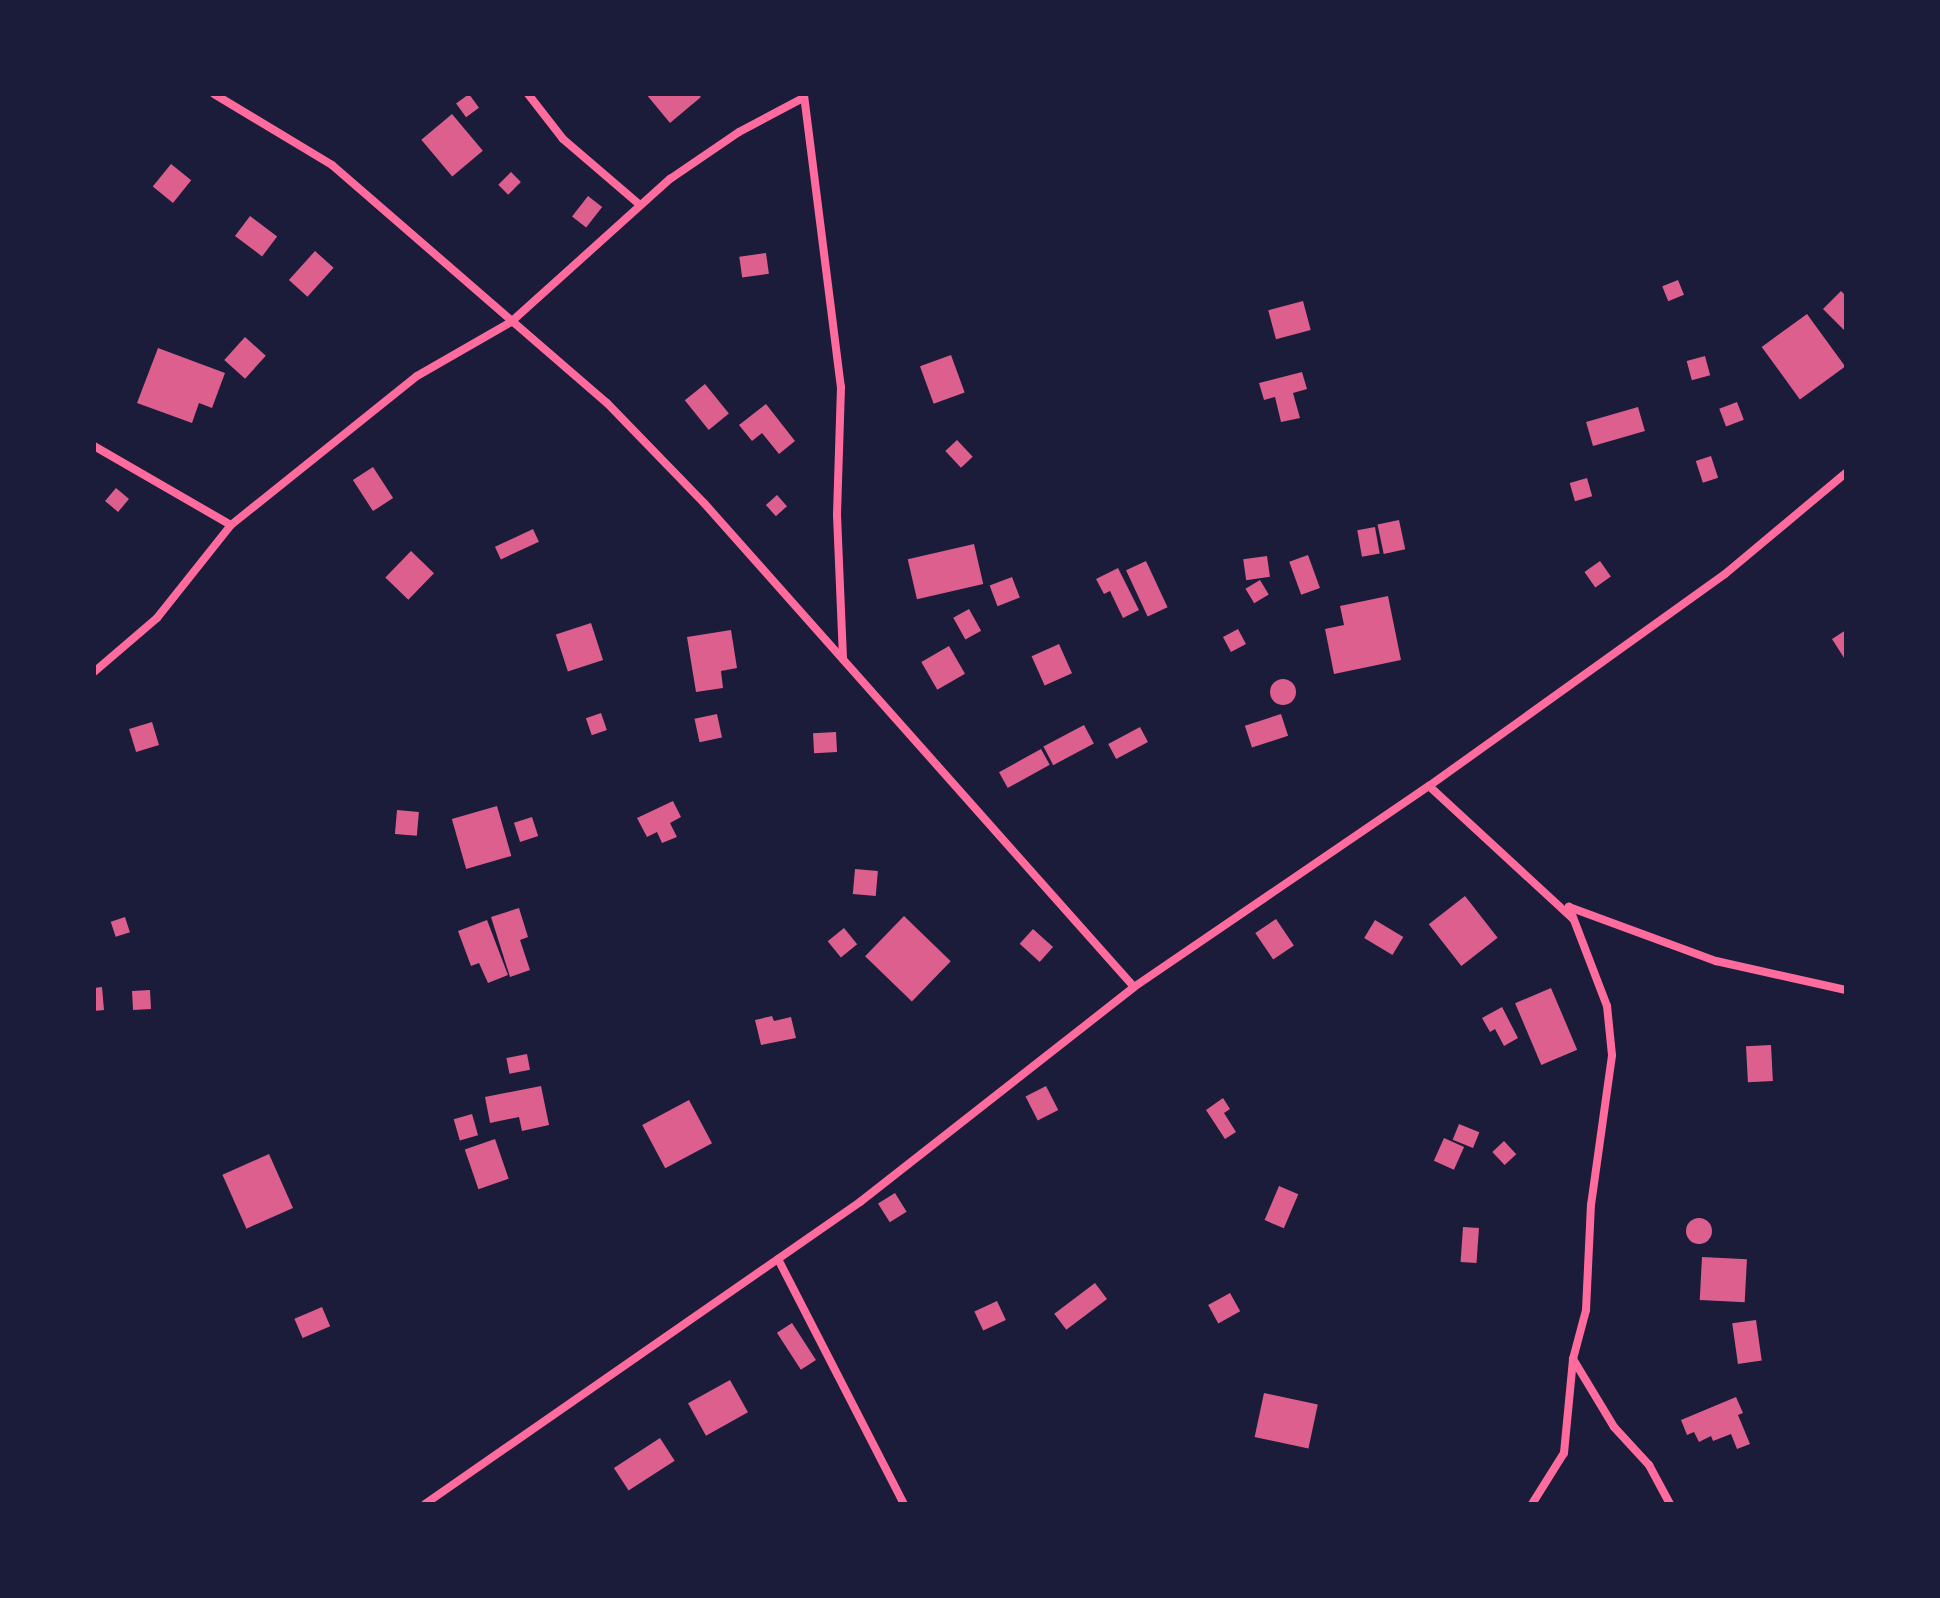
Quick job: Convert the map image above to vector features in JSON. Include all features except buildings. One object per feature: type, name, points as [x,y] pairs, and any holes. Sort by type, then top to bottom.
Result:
[{"type":"street","points":[[214,94],[332,165],[607,403],[704,503],[1134,987]]},
{"type":"street","points":[[528,94],[563,139],[640,205]]},
{"type":"street","points":[[94,672],[157,618],[231,525],[417,376],[511,322],[670,179],[739,132],[803,96],[841,387],[837,515],[843,660]]},
{"type":"street","points":[[94,446],[231,525]]},
{"type":"street","points":[[425,1504],[860,1202],[1134,987],[1429,786],[1725,574],[1846,473]]},
{"type":"street","points":[[1429,786],[1573,919],[1569,907]]},
{"type":"street","points":[[1569,907],[1716,961],[1846,990]]},
{"type":"street","points":[[1532,1504],[1564,1453],[1573,1359],[1586,1310],[1591,1205],[1612,1055],[1607,1006],[1569,907]]},
{"type":"street","points":[[778,1259],[904,1504]]},
{"type":"street","points":[[1573,1359],[1614,1427],[1649,1465],[1670,1504]]}]
